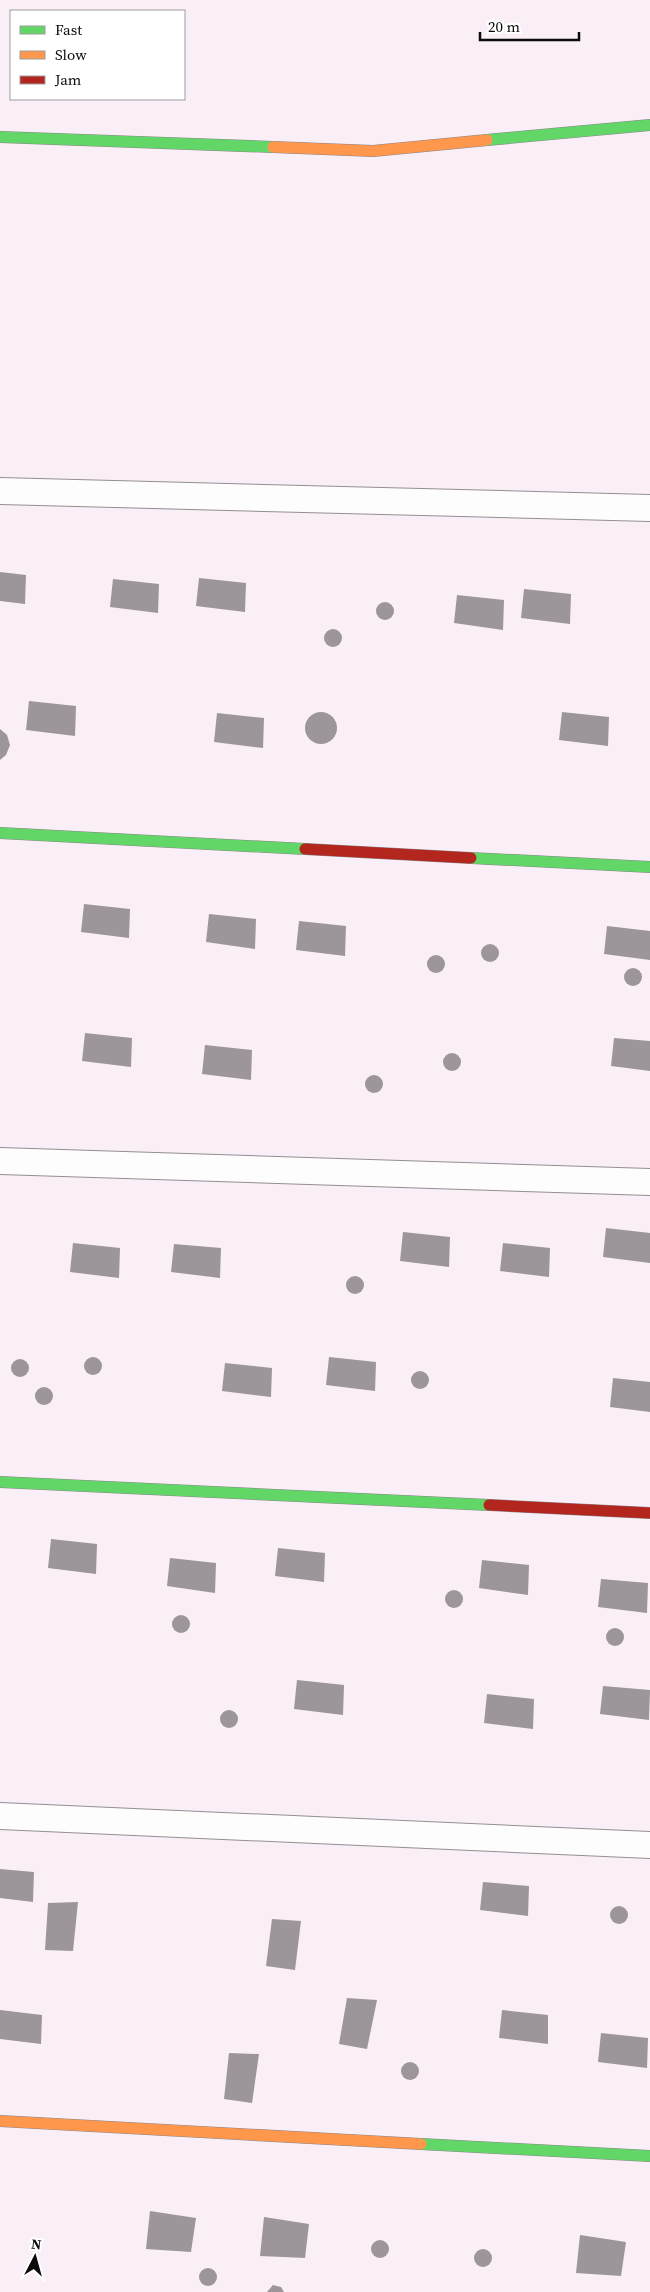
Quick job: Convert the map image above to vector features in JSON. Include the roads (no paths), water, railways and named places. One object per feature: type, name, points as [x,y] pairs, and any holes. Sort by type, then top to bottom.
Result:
[{"type":"street","points":[[0,138],[373,151],[650,125]]},
{"type":"street","points":[[0,491],[650,508]]},
{"type":"street","points":[[0,833],[650,867]]},
{"type":"street","points":[[0,1161],[650,1182]]},
{"type":"street","points":[[0,1482],[650,1513]]},
{"type":"street","points":[[0,1816],[650,1845]]},
{"type":"street","points":[[0,2121],[650,2156]]}]
